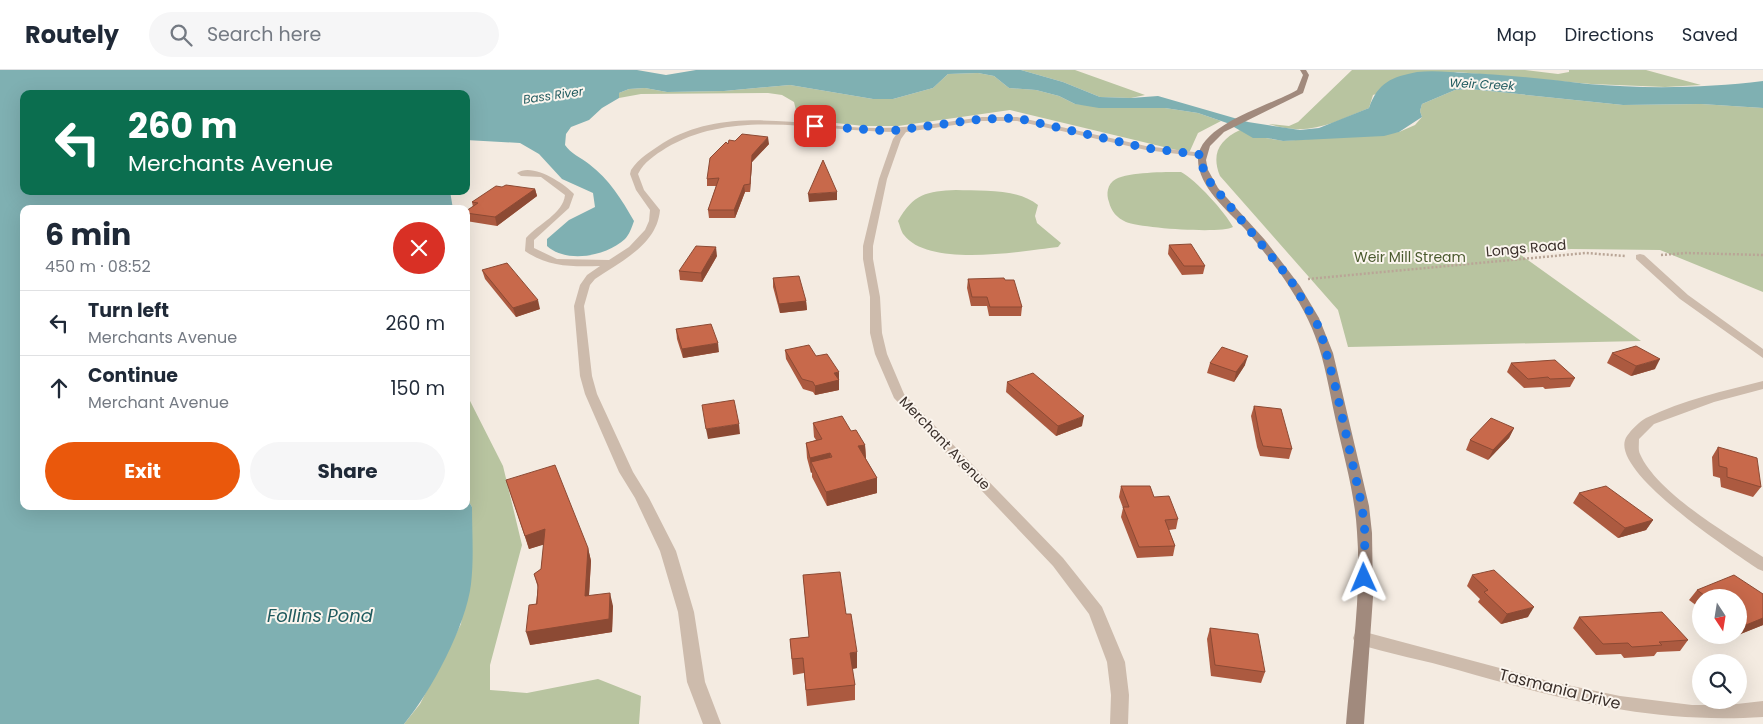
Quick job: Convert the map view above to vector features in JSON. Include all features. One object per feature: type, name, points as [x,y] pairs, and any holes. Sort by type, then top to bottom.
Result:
[{"type":"main road","points":[[1303,70],[1306,75],[1300,91],[1213,136],[1202,155],[1206,175],[1216,191],[1292,281],[1320,329],[1327,353],[1362,506],[1365,533],[1365,597],[1361,638],[1362,660],[1355,724]]},
{"type":"street","points":[[712,724],[696,682],[686,612],[668,552],[642,498],[626,472],[591,394],[586,376],[579,317],[581,295],[591,277],[644,239],[654,224],[655,210],[640,190],[634,174],[637,168],[659,148],[680,137],[728,124],[769,121],[860,130],[903,130],[982,119],[1017,118],[1146,148],[1202,155]]},
{"type":"street","name":"Merchant Avenue","points":[[903,130],[897,139],[883,179],[868,246],[868,260],[875,297],[876,333],[880,354],[898,395],[1058,562],[1096,611],[1109,638],[1116,662],[1120,696],[1119,724]]},
{"type":"street","points":[[521,174],[543,175],[570,194],[571,198],[558,215],[532,236],[529,240],[529,249],[535,255],[554,262],[608,263]]},
{"type":"street","points":[[1640,257],[1684,297],[1763,354]]},
{"type":"street","points":[[1763,385],[1710,399],[1650,421],[1632,438],[1633,453],[1649,478],[1714,534],[1763,565]]},
{"type":"street","name":"Tasmania Drive","points":[[1361,638],[1546,688],[1639,708],[1695,714],[1735,714],[1763,709]]},
{"type":"path","name":"Longs Road","points":[[1292,281],[1465,263],[1586,253],[1640,257],[1686,253],[1763,256]]},
{"type":"green space","points":[[1021,70],[1075,70],[1145,95],[1131,98],[1100,97],[1063,82]]},
{"type":"green space","points":[[1352,70],[1525,70],[1558,74],[1569,72],[1569,70],[1646,70],[1701,85],[1665,87],[1591,84],[1457,72],[1373,95],[1369,108],[1332,123],[1308,129],[1283,128],[1269,124],[1289,126],[1298,122]]},
{"type":"green space","points":[[978,73],[994,76],[1009,88],[1036,90],[1059,96],[1075,104],[1165,108],[1198,113],[1221,121],[1198,133],[1189,153],[1010,110],[898,126],[864,126],[798,119],[794,102],[782,95],[768,93],[641,94],[619,98],[619,93],[629,89],[645,88],[667,92],[724,91],[790,85],[873,99],[893,99],[933,88],[948,74]]},
{"type":"green space","name":"Weir Mill Stream","points":[[1470,89],[1623,105],[1701,104],[1763,108],[1763,292],[1660,250],[1571,249],[1518,253],[1641,341],[1348,347],[1338,310],[1220,176],[1216,161],[1219,148],[1227,138],[1240,130],[1256,136],[1283,141],[1399,132],[1415,125],[1422,117],[1420,111],[1422,104],[1455,90]]},
{"type":"green space","points":[[1181,172],[1210,197],[1233,227],[1198,230],[1134,224],[1126,222],[1117,216],[1111,208],[1108,199],[1108,189],[1116,179],[1138,174]]},
{"type":"green space","points":[[956,190],[1010,193],[1030,200],[1038,205],[1035,216],[1037,223],[1061,243],[1058,247],[1000,254],[954,254],[934,251],[916,245],[904,235],[898,221],[909,205],[929,193]]},
{"type":"green space","points":[[470,401],[503,466],[522,545],[490,665],[490,690],[527,693],[598,679],[641,696],[639,724],[404,724],[420,704],[461,624],[472,507],[470,504]]},
{"type":"water","name":"Follins Pond","points":[[0,70],[637,70],[666,75],[696,70],[1021,70],[1063,82],[1100,97],[1131,98],[1158,96],[1248,122],[1300,130],[1319,128],[1369,108],[1377,92],[1387,82],[1400,76],[1423,71],[1497,75],[1632,87],[1698,86],[1763,81],[1763,108],[1701,104],[1623,105],[1470,89],[1455,90],[1422,104],[1420,111],[1422,117],[1399,132],[1384,136],[1283,141],[1253,138],[1227,123],[1198,113],[1165,108],[1099,108],[1075,104],[1059,96],[1036,90],[1009,88],[994,76],[978,73],[948,74],[933,88],[893,99],[873,99],[790,85],[724,91],[667,92],[645,88],[629,89],[619,93],[619,98],[602,108],[589,120],[571,127],[566,134],[565,145],[567,148],[603,176],[620,198],[634,221],[626,237],[617,245],[608,250],[587,256],[565,255],[555,252],[547,246],[547,239],[569,220],[595,207],[593,193],[562,179],[539,154],[520,143],[470,140],[470,90],[20,90],[20,195],[451,195],[452,205],[20,205],[20,510],[470,510],[470,504],[472,507],[472,565],[468,601],[455,638],[436,677],[404,724],[0,724]]},
{"type":"building","points":[[742,134],[768,137],[752,155],[750,184],[744,185],[734,210],[708,210],[719,178],[707,179],[710,158],[726,142],[728,144],[729,140],[735,141]]},
{"type":"building","points":[[823,160],[837,192],[808,194]]},
{"type":"building","points":[[506,185],[535,189],[495,217],[470,214],[470,208],[478,203],[472,202],[496,186],[502,187]]},
{"type":"building","points":[[1191,244],[1205,266],[1184,266],[1169,245]]},
{"type":"building","points":[[696,246],[716,247],[701,273],[679,271]]},
{"type":"building","points":[[507,263],[538,300],[513,308],[482,270]]},
{"type":"building","points":[[799,276],[806,301],[779,304],[773,278]]},
{"type":"building","points":[[1004,278],[1005,280],[1014,280],[1022,307],[990,307],[987,297],[972,297],[968,279]]},
{"type":"building","points":[[711,324],[718,343],[682,349],[676,329]]},
{"type":"building","points":[[809,345],[816,356],[827,354],[839,372],[834,373],[839,380],[815,386],[813,382],[802,379],[785,350]]},
{"type":"building","points":[[1636,346],[1660,359],[1636,366],[1612,353]]},
{"type":"building","points":[[1222,347],[1248,356],[1236,372],[1210,363]]},
{"type":"building","points":[[1555,360],[1575,378],[1550,379],[1548,377],[1528,379],[1511,363]]},
{"type":"building","points":[[1033,373],[1084,416],[1058,426],[1007,382]]},
{"type":"building","points":[[734,400],[739,424],[706,429],[702,405]]},
{"type":"building","points":[[1254,406],[1281,409],[1292,449],[1263,446]]},
{"type":"building","points":[[842,416],[851,431],[856,430],[865,445],[858,446],[877,478],[826,492],[811,462],[832,457],[830,453],[810,458],[806,443],[822,439],[813,423]]},
{"type":"building","points":[[1491,418],[1514,428],[1493,450],[1470,440]]},
{"type":"building","points":[[1718,447],[1757,458],[1761,487],[1727,477],[1727,468],[1719,466]]},
{"type":"building","points":[[555,465],[588,548],[585,596],[610,593],[609,619],[526,632],[529,605],[537,604],[538,585],[534,574],[541,569],[545,529],[525,536],[506,480]]},
{"type":"building","points":[[1121,486],[1150,486],[1154,497],[1169,496],[1178,519],[1165,520],[1175,546],[1139,547],[1123,507],[1129,507]]},
{"type":"building","points":[[1606,486],[1653,520],[1625,528],[1579,493]]},
{"type":"building","points":[[1494,570],[1534,607],[1507,614],[1484,592],[1488,590],[1472,575]]},
{"type":"building","points":[[840,572],[846,614],[851,614],[857,652],[850,653],[855,685],[806,690],[803,658],[792,659],[790,639],[809,637],[803,575]]},
{"type":"building","points":[[1734,575],[1763,594],[1763,618],[1748,624],[1748,589],[1699,589]]},
{"type":"building","points":[[1662,612],[1688,640],[1659,642],[1662,645],[1632,647],[1628,643],[1603,644],[1579,617]]},
{"type":"building","points":[[1210,628],[1258,634],[1265,672],[1215,665]]},
{"type":"route","points":[[815,126],[890,131],[930,128],[982,119],[1017,118],[1146,148],[1202,155],[1203,168],[1216,191],[1290,279],[1308,305],[1320,329],[1336,389],[1340,415],[1348,438],[1362,506],[1365,533],[1364,578]]},
{"type":"water label","name":"Weir Creek","points":[[1482,84]]},
{"type":"water label","name":"Bass River","points":[[553,95]]}]
